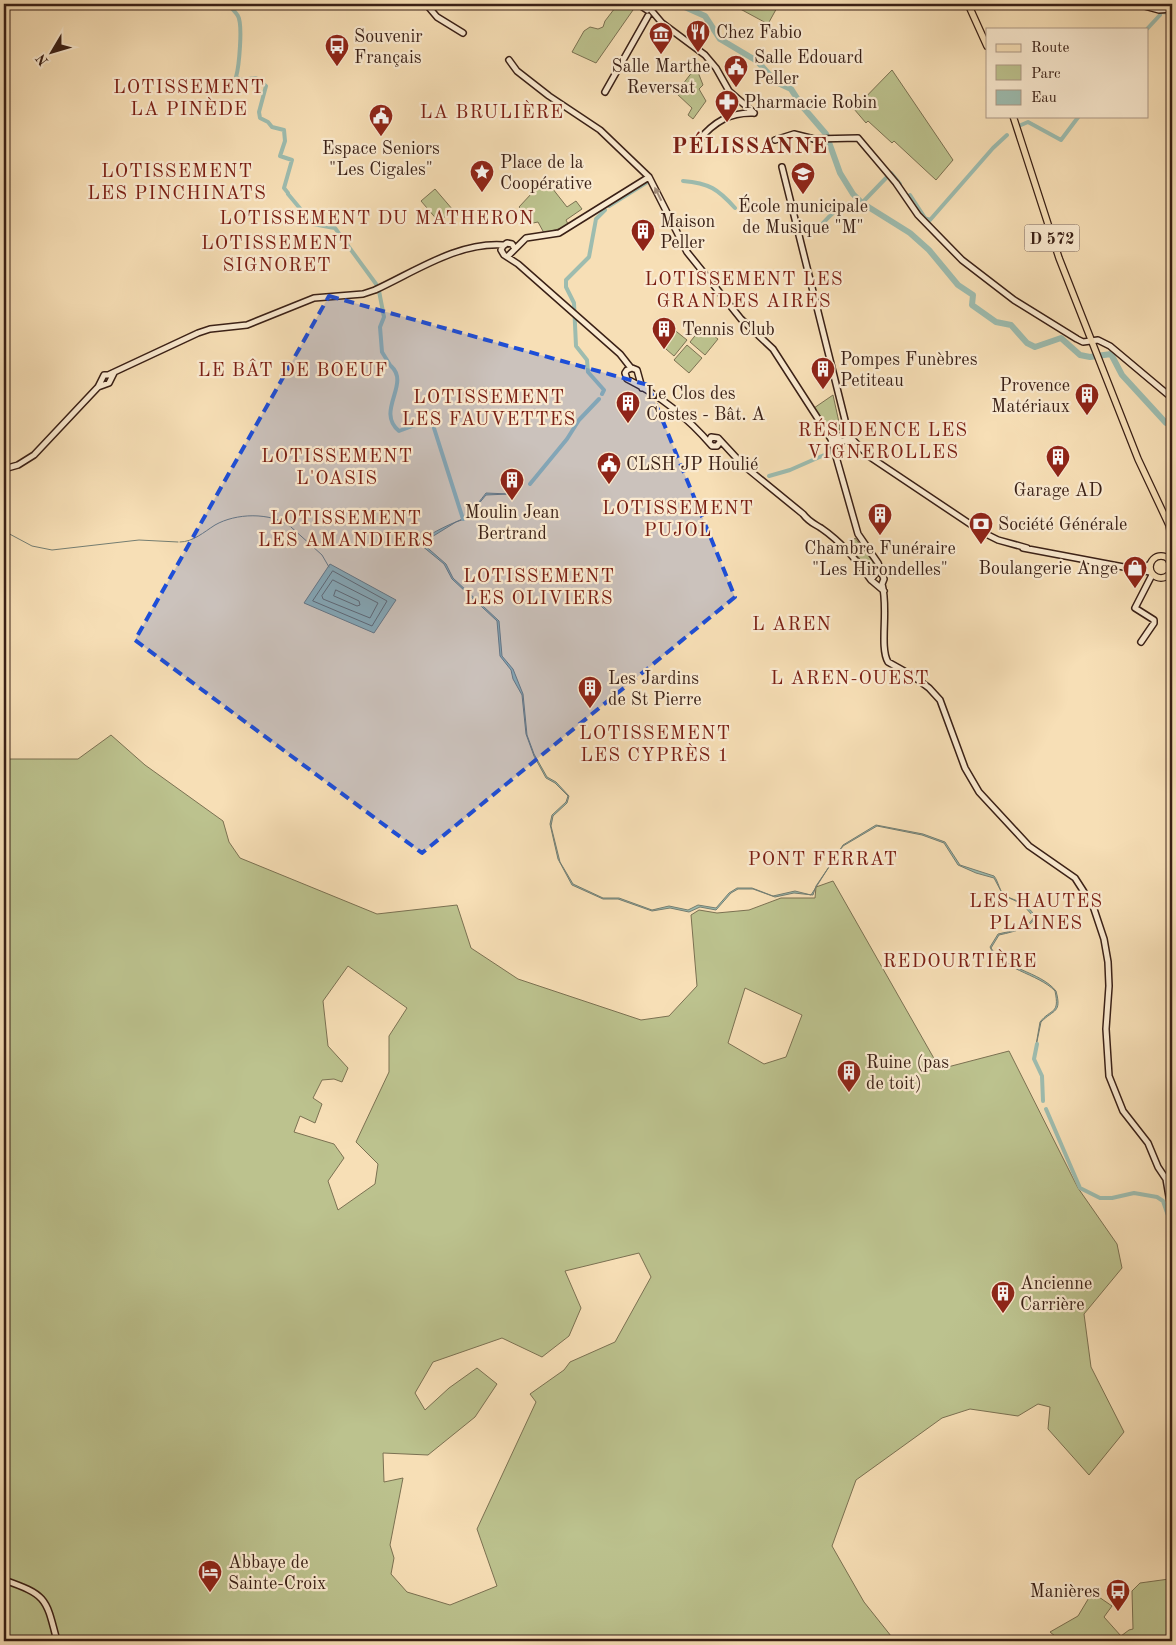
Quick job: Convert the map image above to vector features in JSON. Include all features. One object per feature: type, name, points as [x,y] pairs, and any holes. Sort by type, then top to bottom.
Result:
[{"type":"main road","points":[[968,4],[986,44]]},
{"type":"main road","name":"D 572","points":[[1014,118],[1043,214],[1091,341],[1138,459],[1166,518],[1171,533],[1172,549],[1167,558]]},
{"type":"main road","points":[[1157,556],[1167,558],[1172,566],[1170,576],[1159,578],[1151,573],[1150,564],[1157,556]]},
{"type":"street","points":[[427,4],[441,20],[457,29]]},
{"type":"street","points":[[638,4],[705,55],[716,68],[729,91],[754,113],[725,118],[709,128],[699,140]]},
{"type":"street","points":[[605,92],[654,4]]},
{"type":"street","points":[[1136,4],[1159,10],[1172,9]]},
{"type":"street","points":[[436,14],[463,33]]},
{"type":"street","points":[[509,60],[517,71],[549,96],[600,130],[650,177],[680,240],[699,267],[741,319],[760,339],[769,345],[832,444],[858,533],[880,567],[874,576],[874,585],[880,585]]},
{"type":"street","points":[[776,140],[794,134],[814,139],[858,138],[867,152],[890,176],[918,215],[962,260],[1042,318],[1077,339],[1098,340],[1110,346],[1172,398]]},
{"type":"street","points":[[782,167],[848,432],[852,439],[870,457],[994,541],[1016,547],[1077,556],[1151,573],[1135,608],[1154,620],[1142,642]]},
{"type":"street","points":[[512,251],[526,238],[559,233],[650,177]]},
{"type":"street","points":[[4,469],[18,465],[34,455],[103,382],[109,383],[109,377],[114,372],[198,333],[210,329],[247,325],[314,298],[364,294],[463,248],[483,244],[502,247],[512,251],[518,264],[620,354],[629,369]]},
{"type":"street","points":[[502,247],[512,251]]},
{"type":"street","points":[[629,369],[637,370],[642,388]]},
{"type":"street","points":[[629,369],[626,377],[662,399],[710,440],[714,447],[719,444]]},
{"type":"street","points":[[631,381],[638,376]]},
{"type":"street","points":[[832,444],[835,439],[848,432]]},
{"type":"street","points":[[710,440],[716,437],[719,444],[803,514],[810,523],[820,527],[874,576],[884,579],[880,585]]},
{"type":"street","points":[[832,444],[852,439]]},
{"type":"street","points":[[1139,571],[1150,564]]},
{"type":"street","points":[[880,585],[884,592],[886,626],[883,648],[888,662],[913,676],[929,688],[940,700],[965,768],[979,792],[1029,846],[1076,878],[1093,906],[1104,939],[1108,962],[1107,1044],[1109,1076],[1114,1091],[1130,1122],[1148,1143],[1158,1167],[1166,1179],[1172,1214]]},
{"type":"street","points":[[4,1580],[30,1589],[44,1600],[49,1609],[57,1641]]},
{"type":"highlighted area","points":[[329,296],[648,385],[735,597],[422,853],[135,640]]},
{"type":"green space","points":[[618,4],[626,4],[633,10],[596,63],[572,52],[584,31],[590,27],[598,29],[603,27],[605,21]]},
{"type":"green space","points":[[731,4],[779,4],[768,24]]},
{"type":"green space","points":[[696,67],[703,85],[699,89],[706,101],[693,119],[688,115],[692,108],[676,93]]},
{"type":"green space","points":[[892,70],[953,160],[936,180],[894,141],[892,143],[868,121],[866,123],[854,109]]},
{"type":"green space","points":[[545,179],[567,207],[576,201],[582,209],[566,220],[569,226],[544,233],[538,222],[533,223],[519,207]]},
{"type":"green space","points":[[435,189],[453,210],[439,222],[421,201]]},
{"type":"green space","points":[[702,327],[718,339],[705,355],[690,342]]},
{"type":"green space","points":[[672,328],[687,340],[674,356],[659,343]]},
{"type":"green space","points":[[687,345],[702,358],[689,373],[674,360]]},
{"type":"green space","points":[[833,395],[840,427],[838,435],[829,430],[814,408]]},
{"type":"green space","points":[[855,538],[876,566],[875,570],[870,571],[849,546]]},
{"type":"green space","points":[[111,735],[145,765],[223,821],[229,842],[240,858],[377,914],[457,905],[471,948],[518,979],[641,1020],[669,1016],[697,986],[691,915],[699,910],[717,913],[749,910],[781,898],[815,898],[816,887],[833,881],[940,1069],[1009,1051],[1078,1188],[1117,1244],[1122,1268],[1084,1314],[1091,1367],[1124,1432],[1089,1475],[1048,1429],[1050,1407],[1038,1404],[1018,1416],[970,1409],[942,1418],[856,1480],[832,1546],[864,1602],[895,1641],[4,1641],[4,759],[78,759]],"holes":[[[348,966],[407,1008],[389,1036],[389,1072],[356,1142],[378,1164],[375,1184],[338,1210],[328,1181],[344,1158],[334,1144],[294,1132],[300,1116],[315,1123],[322,1104],[313,1098],[322,1080],[334,1079],[342,1082],[348,1068],[328,1046],[323,1001]],[[745,988],[802,1015],[786,1057],[764,1064],[728,1043]],[[639,1253],[651,1277],[615,1342],[570,1362],[564,1370],[530,1394],[536,1402],[477,1529],[497,1586],[450,1605],[407,1592],[391,1574],[394,1558],[390,1545],[403,1478],[384,1482],[383,1453],[428,1455],[475,1417],[497,1384],[477,1368],[449,1388],[425,1410],[415,1393],[433,1362],[502,1338],[542,1357],[569,1336],[581,1308],[565,1271]]]},
{"type":"green space","points":[[1169,1579],[1172,1581],[1172,1641],[1061,1641],[1050,1632],[1078,1616],[1090,1596],[1096,1595],[1112,1606],[1104,1617],[1121,1636],[1133,1629],[1132,1591],[1140,1583]]},
{"type":"water","points":[[486,493],[509,494],[486,495],[467,518],[456,522],[422,543],[446,564],[453,578],[499,621],[502,656],[513,669],[523,694],[527,735],[534,754],[547,777],[556,782],[569,796],[567,803],[553,816],[551,826],[560,862],[573,884],[603,898],[619,898],[652,910],[669,906],[688,910],[698,905],[716,908],[729,893],[737,888],[752,888],[773,896],[795,891],[810,895],[794,893],[775,897],[753,889],[738,889],[731,893],[716,910],[700,907],[689,912],[670,908],[652,911],[618,899],[603,899],[572,885],[558,859],[550,824],[552,815],[566,802],[568,796],[555,783],[546,778],[534,756],[526,734],[522,695],[513,679],[511,670],[500,656],[497,621],[452,579],[444,564],[421,545],[420,542],[436,531],[448,525],[465,518]]},
{"type":"water","points":[[330,564],[396,600],[374,633],[304,603]]},
{"type":"water","points":[[876,825],[923,834],[945,842],[960,865],[994,876],[1004,894],[1021,904],[1003,895],[994,878],[958,865],[944,843],[922,835],[877,826],[843,846],[831,864],[843,845]]},
{"type":"water","points":[[1023,905],[1030,910],[1034,917]]},
{"type":"water","points":[[1033,918],[1029,925],[1023,928],[999,935],[991,948],[1004,961],[1041,979],[1056,991],[1058,1003],[1056,1010],[1041,1022],[1035,1051],[1040,1022],[1055,1008],[1055,991],[1048,985],[1001,960],[990,947],[998,934],[1023,927]]},
{"type":"waterway","points":[[228,4],[237,15],[240,28],[236,77],[241,80],[256,78],[266,86],[259,112],[260,118],[268,122],[272,127],[284,130],[285,141],[280,156],[292,160],[284,188],[288,193]]},
{"type":"waterway","points":[[678,4],[705,16],[720,39],[757,61],[776,82],[791,89],[802,106],[826,134],[840,173],[853,194],[862,203],[910,233],[929,250],[958,285],[973,295],[972,305],[996,322],[1011,325],[1027,343],[1035,347],[1061,338],[1080,355],[1090,357],[1111,354],[1122,375],[1166,423],[1172,424]]},
{"type":"waterway","points":[[1162,12],[1172,13]]},
{"type":"waterway","points":[[1148,28],[1160,15]]},
{"type":"waterway","points":[[1021,125],[1028,122],[1061,140],[1078,118]]},
{"type":"waterway","points":[[910,195],[925,218],[930,220],[993,148],[1007,135]]},
{"type":"waterway","points":[[891,173],[900,184]]},
{"type":"waterway","points":[[820,226],[843,206],[848,204],[860,205],[886,178]]},
{"type":"waterway","points":[[609,206],[649,181]]},
{"type":"waterway","points":[[683,181],[700,183],[712,188],[735,208]]},
{"type":"waterway","points":[[288,194],[313,224],[329,227]]},
{"type":"waterway","points":[[602,394],[604,390],[588,372],[587,360],[576,346],[574,303],[566,287],[566,280],[589,257],[596,219],[605,210]]},
{"type":"waterway","points":[[329,227],[335,228],[379,288]]},
{"type":"waterway","points":[[379,291],[384,317],[380,327],[382,352],[390,365]]},
{"type":"waterway","points":[[391,366],[396,373],[397,381],[390,415],[393,423],[399,431],[423,422],[433,425],[463,519]]},
{"type":"waterway","points":[[530,484],[567,439],[579,420],[599,399]]},
{"type":"waterway","points":[[769,476],[790,470],[831,452]]},
{"type":"waterway","points":[[180,542],[194,538],[223,521],[243,516],[273,518],[290,526]]},
{"type":"waterway","points":[[291,527],[322,555],[329,567]]},
{"type":"waterway","points":[[4,531],[32,546],[52,550],[139,540],[178,542]]},
{"type":"waterway","points":[[1037,1044],[1034,1059],[1042,1076],[1043,1101]]},
{"type":"waterway","points":[[1046,1109],[1080,1188],[1100,1198],[1112,1198],[1134,1193],[1157,1197],[1163,1201],[1172,1227]]},
{"type":"place","name":"Chez Fabio","points":[[698,53]]},
{"type":"place","name":"Salle Marthe Reversat","points":[[661,55]]},
{"type":"place","name":"Souvenir Français","points":[[337,67]]},
{"type":"place","name":"Salle Edouard Peller","points":[[736,88]]},
{"type":"place","name":"Pharmacie Robin","points":[[727,123]]},
{"type":"place","name":"Espace Seniors \"Les Cigales\"","points":[[381,137]]},
{"type":"place","name":"Place de la Coopérative","points":[[482,193]]},
{"type":"place","name":"École municipale de Musique \"M\"","points":[[803,195]]},
{"type":"place","name":"Maison Peller","points":[[643,252]]},
{"type":"place","name":"Tennis Club","points":[[664,350]]},
{"type":"place","name":"Pompes Funèbres Petiteau","points":[[823,390]]},
{"type":"place","name":"Provence Matériaux","points":[[1087,416]]},
{"type":"place","name":"Le Clos des Costes - Bât. A","points":[[628,424]]},
{"type":"place","name":"Garage AD","points":[[1058,478]]},
{"type":"place","name":"CLSH JP Houlié","points":[[609,485]]},
{"type":"place","name":"Moulin Jean Bertrand","points":[[512,501]]},
{"type":"place","name":"Chambre Funéraire \"Les Hirondelles\"","points":[[880,536]]},
{"type":"place","name":"Société Générale","points":[[981,545]]},
{"type":"place","name":"Boulangerie Ange","points":[[1135,589]]},
{"type":"place","name":"Les Jardins de St Pierre","points":[[590,709]]},
{"type":"place","name":"Ruine (pas de toit)","points":[[849,1093]]},
{"type":"place","name":"Ancienne Carrière","points":[[1003,1314]]},
{"type":"place","name":"Abbaye de Sainte-Croix","points":[[210,1593]]},
{"type":"place","name":"Manières","points":[[1118,1612]]},
{"type":"district","name":"LOTISSEMENT LA PINÈDE","points":[[189,97]]},
{"type":"district","name":"LA BRULIÈRE","points":[[492,111]]},
{"type":"district","name":"PÉLISSANNE","points":[[750,145]]},
{"type":"district","name":"LOTISSEMENT LES PINCHINATS","points":[[177,181]]},
{"type":"district","name":"LOTISSEMENT DU MATHERON","points":[[377,217]]},
{"type":"district","name":"LOTISSEMENT SIGNORET","points":[[277,253]]},
{"type":"district","name":"LOTISSEMENT LES GRANDES AIRES","points":[[744,289]]},
{"type":"district","name":"LE BÂT DE BOEUF","points":[[293,369]]},
{"type":"district","name":"LOTISSEMENT LES FAUVETTES","points":[[489,407]]},
{"type":"district","name":"RÉSIDENCE LES VIGNEROLLES","points":[[883,440]]},
{"type":"district","name":"LOTISSEMENT L'OASIS","points":[[337,466]]},
{"type":"district","name":"LOTISSEMENT PUJOL","points":[[678,518]]},
{"type":"district","name":"LOTISSEMENT LES AMANDIERS","points":[[346,528]]},
{"type":"district","name":"LOTISSEMENT LES OLIVIERS","points":[[539,586]]},
{"type":"district","name":"L AREN","points":[[792,623]]},
{"type":"district","name":"L AREN-OUEST","points":[[850,677]]},
{"type":"district","name":"LOTISSEMENT LES CYPRÈS 1","points":[[655,743]]},
{"type":"district","name":"PONT FERRAT","points":[[823,858]]},
{"type":"district","name":"LES HAUTES PLAINES","points":[[1036,911]]},
{"type":"district","name":"REDOURTIÈRE","points":[[960,960]]}]
